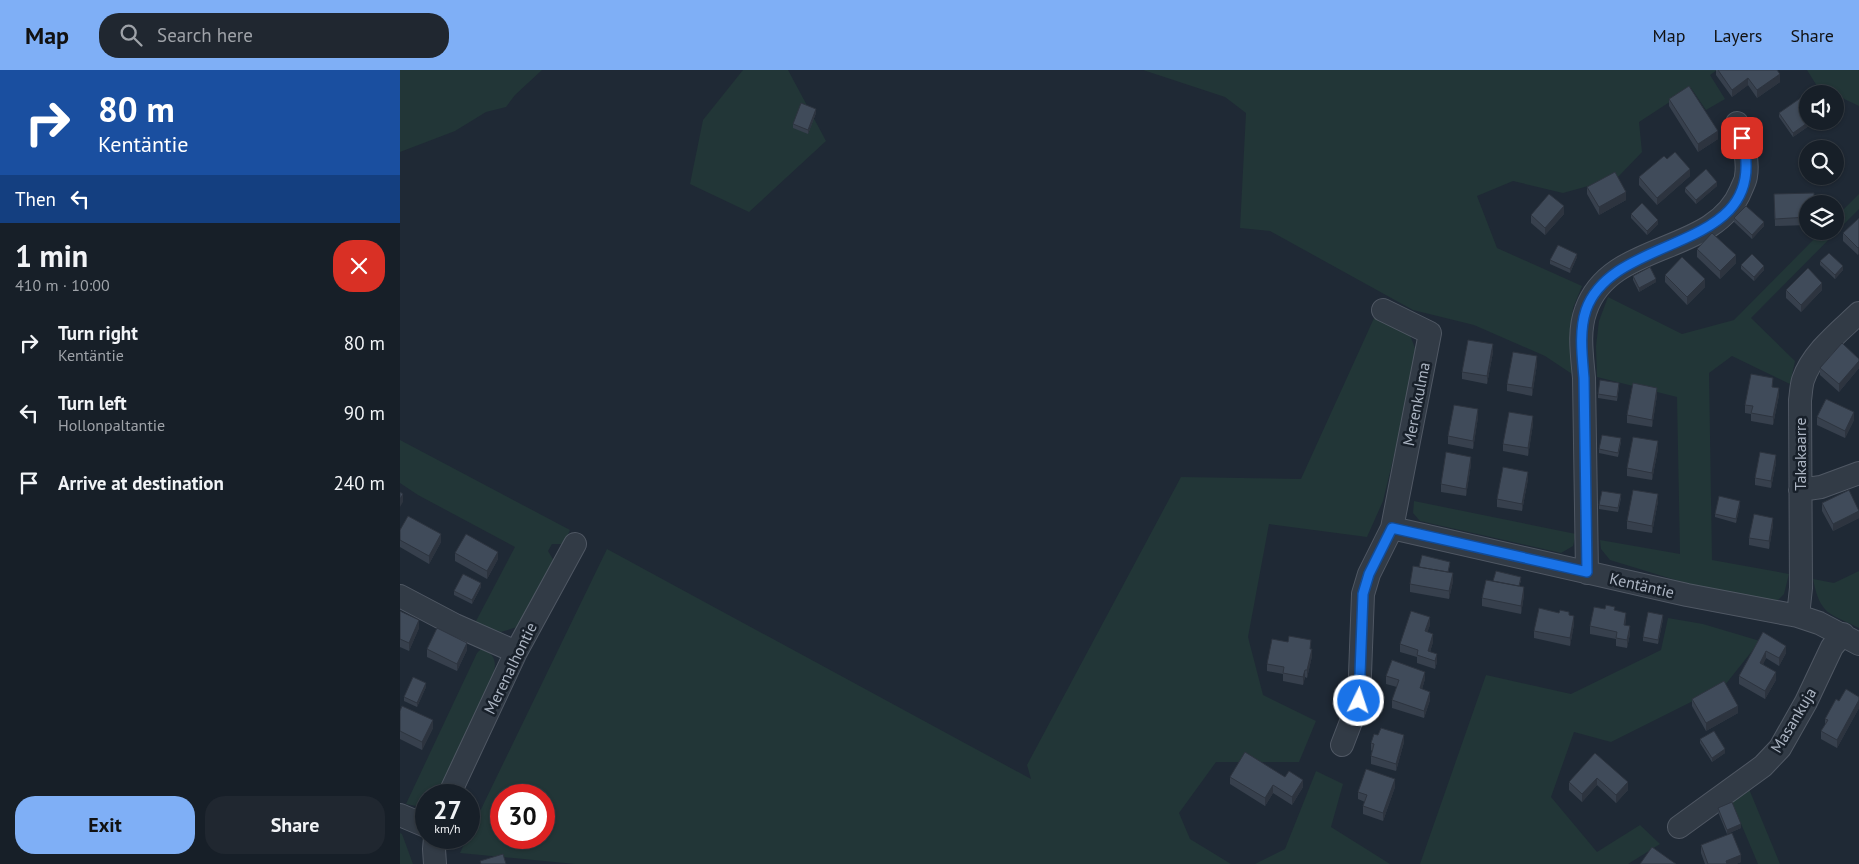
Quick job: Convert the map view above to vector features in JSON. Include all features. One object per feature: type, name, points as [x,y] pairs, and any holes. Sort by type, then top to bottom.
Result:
[{"type":"street","points":[[1587,572],[1584,378],[1581,347],[1582,326],[1586,309],[1605,280],[1626,265],[1704,230],[1720,219],[1731,207],[1739,195],[1746,177],[1746,154],[1737,123]]},
{"type":"street","name":"Merenkulma","points":[[1382,310],[1430,333],[1392,528]]},
{"type":"street","name":"Takakaarre","points":[[1798,616],[1801,588],[1800,400],[1804,379],[1813,362],[1832,338],[1859,313]]},
{"type":"street","points":[[1800,490],[1821,487],[1859,472]]},
{"type":"street","points":[[1342,745],[1359,701],[1363,594],[1369,574],[1392,528]]},
{"type":"street","name":"Kentäntie","points":[[1392,528],[1688,595]]},
{"type":"street","name":"Merenalhontie","points":[[454,784],[516,652],[575,544]]},
{"type":"street","name":"Masankuja","points":[[1688,595],[1798,616],[1819,623],[1851,639]]},
{"type":"street","points":[[400,596],[455,625],[516,652]]},
{"type":"street","name":"Masankuja","points":[[1679,827],[1763,766],[1780,748],[1806,702],[1832,648],[1851,639]]},
{"type":"street","points":[[400,815],[415,821]]},
{"type":"street","points":[[434,849],[436,864]]},
{"type":"green space","points":[[400,70],[542,70],[515,95],[506,107],[486,112],[455,131],[400,152]]},
{"type":"green space","points":[[743,70],[788,70],[826,141],[749,212],[690,184],[703,120]]},
{"type":"green space","points":[[1143,70],[1717,70],[1710,75],[1725,99],[1706,110],[1691,88],[1639,122],[1642,152],[1617,178],[1563,193],[1513,181],[1477,196],[1497,248],[1582,286],[1573,308],[1570,337],[1572,374],[1545,356],[1474,325],[1413,310],[1270,231],[1240,228],[1246,113],[1225,97]]},
{"type":"green space","points":[[1807,70],[1859,70],[1859,106],[1844,99],[1844,85],[1816,85]]},
{"type":"green space","points":[[1859,194],[1859,209],[1844,224],[1844,209]]},
{"type":"green space","points":[[1813,240],[1828,240],[1751,318],[1795,361],[1790,384],[1732,356],[1709,373],[1712,560],[1789,574],[1784,594],[1775,603],[1705,589],[1610,560],[1601,549],[1600,540],[1680,554],[1677,397],[1597,377],[1596,346],[1599,321],[1608,297],[1682,334],[1734,320]]},
{"type":"green space","points":[[1375,316],[1410,335],[1418,356],[1383,501],[1367,537],[1269,524],[1248,637],[1263,695],[1316,721],[1299,762],[1216,762],[1179,813],[1190,839],[1231,864],[575,864],[460,853],[462,849],[480,849],[480,811],[490,791],[490,849],[555,849],[555,784],[493,784],[607,549],[1031,779],[1027,765],[1181,477],[1301,479]]},
{"type":"green space","points":[[400,440],[570,530],[564,544],[552,544],[548,551],[554,561],[517,627],[501,632],[475,623],[515,547],[418,495],[400,483]]},
{"type":"green space","points":[[1414,501],[1576,534],[1573,546],[1561,553],[1420,521],[1413,513]]},
{"type":"green space","points":[[1859,571],[1859,628],[1827,611],[1819,600],[1813,579],[1834,583]]},
{"type":"green space","points":[[1668,618],[1703,624],[1760,641],[1725,685],[1611,742],[1574,732],[1551,797],[1597,852],[1640,825],[1660,844],[1628,864],[1420,864],[1486,675],[1571,694],[1661,650]]},
{"type":"green space","points":[[483,647],[493,658],[495,662],[492,681],[447,779],[444,784],[415,784],[477,653]]},
{"type":"green space","points":[[1316,771],[1343,784],[1331,827],[1390,864],[1255,864],[1285,849]]},
{"type":"green space","points":[[415,785],[415,806],[406,804]]},
{"type":"green space","points":[[1749,789],[1780,864],[1758,864],[1731,800]]},
{"type":"green space","points":[[400,833],[402,834],[413,864],[400,864]]},
{"type":"building","points":[[1718,70],[1777,70],[1780,74],[1757,90],[1748,78],[1732,90]]},
{"type":"building","points":[[1689,86],[1718,131],[1698,144],[1669,99]]},
{"type":"building","points":[[1799,99],[1799,129],[1793,133],[1779,113]]},
{"type":"building","points":[[801,103],[816,109],[808,130],[793,124]]},
{"type":"building","points":[[1675,152],[1690,169],[1657,198],[1639,177],[1664,156],[1667,159]]},
{"type":"building","points":[[1706,169],[1717,182],[1696,200],[1685,188]]},
{"type":"building","points":[[1615,172],[1626,192],[1599,207],[1587,187]]},
{"type":"building","points":[[1814,193],[1814,195],[1799,195],[1799,218],[1775,219],[1774,194]]},
{"type":"building","points":[[1549,194],[1564,206],[1545,228],[1531,215]]},
{"type":"building","points":[[1642,203],[1658,220],[1647,231],[1631,214]]},
{"type":"building","points":[[1746,206],[1764,222],[1752,235],[1734,218]]},
{"type":"building","points":[[1859,218],[1858,248],[1844,234]]},
{"type":"building","points":[[1712,233],[1736,255],[1720,271],[1697,249]]},
{"type":"building","points":[[1558,245],[1577,254],[1570,269],[1550,260]]},
{"type":"building","points":[[1829,253],[1843,266],[1835,275],[1820,261]]},
{"type":"building","points":[[1752,254],[1764,266],[1754,277],[1741,265]]},
{"type":"building","points":[[1682,257],[1705,279],[1687,297],[1665,275]]},
{"type":"building","points":[[1650,267],[1656,279],[1639,288],[1633,276]]},
{"type":"building","points":[[1808,268],[1822,283],[1801,305],[1786,290]]},
{"type":"building","points":[[1468,340],[1493,344],[1487,376],[1462,372]]},
{"type":"building","points":[[1842,343],[1859,361],[1839,384],[1820,368]]},
{"type":"building","points":[[1513,352],[1537,356],[1532,388],[1507,384]]},
{"type":"building","points":[[1751,374],[1773,378],[1772,387],[1779,388],[1773,417],[1751,413],[1753,406],[1745,405]]},
{"type":"building","points":[[1600,380],[1619,383],[1617,397],[1598,394]]},
{"type":"building","points":[[1633,383],[1657,388],[1652,420],[1627,415]]},
{"type":"building","points":[[1826,399],[1854,412],[1845,431],[1817,417]]},
{"type":"building","points":[[1454,405],[1478,409],[1473,441],[1448,436]]},
{"type":"building","points":[[1509,412],[1533,416],[1528,448],[1503,444]]},
{"type":"building","points":[[1602,435],[1621,438],[1618,453],[1599,449]]},
{"type":"building","points":[[1633,437],[1658,441],[1652,473],[1627,468]]},
{"type":"building","points":[[1446,452],[1471,457],[1466,489],[1441,484]]},
{"type":"building","points":[[1760,452],[1776,455],[1771,481],[1755,478]]},
{"type":"building","points":[[1503,467],[1528,472],[1522,504],[1497,499]]},
{"type":"building","points":[[1633,490],[1658,494],[1652,526],[1627,521]]},
{"type":"building","points":[[1849,490],[1859,511],[1833,524],[1822,503]]},
{"type":"building","points":[[1602,491],[1621,494],[1618,508],[1599,505]]},
{"type":"building","points":[[1719,496],[1740,501],[1736,519],[1715,514]]},
{"type":"building","points":[[1754,514],[1773,518],[1769,541],[1749,538]]},
{"type":"building","points":[[408,516],[441,534],[429,556],[400,540],[400,530]]},
{"type":"building","points":[[466,534],[498,552],[487,571],[455,553]]},
{"type":"building","points":[[1422,555],[1450,562],[1448,572],[1419,567]]},
{"type":"building","points":[[1413,566],[1453,573],[1449,591],[1410,584]]},
{"type":"building","points":[[1496,571],[1521,577],[1519,586],[1493,581]]},
{"type":"building","points":[[463,574],[481,583],[472,600],[454,591]]},
{"type":"building","points":[[1486,580],[1524,587],[1521,606],[1482,598]]},
{"type":"building","points":[[1606,605],[1615,607],[1614,610],[1626,613],[1624,625],[1630,626],[1627,640],[1616,638],[1617,632],[1590,626],[1594,607],[1605,609]]},
{"type":"building","points":[[1539,608],[1559,613],[1560,610],[1569,612],[1569,615],[1574,616],[1570,638],[1534,631]]},
{"type":"building","points":[[400,611],[419,620],[409,643],[400,639]]},
{"type":"building","points":[[1411,611],[1430,617],[1425,631],[1433,634],[1428,651],[1437,654],[1435,661],[1417,655],[1418,650],[1400,644]]},
{"type":"building","points":[[1648,612],[1663,615],[1658,640],[1643,637]]},
{"type":"building","points":[[437,628],[467,643],[457,664],[427,649]]},
{"type":"building","points":[[1763,632],[1786,646],[1779,658],[1766,651],[1760,663],[1776,672],[1765,691],[1739,676]]},
{"type":"building","points":[[1289,636],[1311,640],[1310,649],[1312,649],[1307,670],[1305,670],[1303,677],[1283,673],[1284,667],[1267,664],[1272,639],[1288,642]]},
{"type":"building","points":[[1392,660],[1425,672],[1420,688],[1430,692],[1424,711],[1392,700],[1399,680],[1386,676]]},
{"type":"building","points":[[413,677],[426,683],[417,703],[404,697]]},
{"type":"building","points":[[1724,681],[1738,706],[1706,723],[1692,699]]},
{"type":"building","points":[[1846,689],[1859,697],[1859,700],[1837,740],[1821,731],[1828,720],[1825,719],[1836,699],[1839,701]]},
{"type":"building","points":[[402,706],[433,720],[422,742],[400,731],[400,711]]},
{"type":"building","points":[[1381,728],[1404,735],[1396,764],[1371,756],[1374,744],[1371,743],[1374,734],[1378,735]]},
{"type":"building","points":[[1714,731],[1725,749],[1712,758],[1700,739]]},
{"type":"building","points":[[1245,752],[1285,777],[1289,771],[1303,780],[1292,797],[1273,785],[1265,798],[1230,777]]},
{"type":"building","points":[[1595,753],[1628,782],[1616,795],[1597,778],[1582,794],[1569,782]]},
{"type":"building","points":[[1366,769],[1395,779],[1383,813],[1363,806],[1367,795],[1358,792]]},
{"type":"building","points":[[1732,802],[1741,824],[1727,830],[1718,808]]},
{"type":"building","points":[[1732,833],[1741,855],[1726,861],[1727,864],[1708,864],[1701,845]]},
{"type":"building","points":[[1652,847],[1676,864],[1640,864]]},
{"type":"building","points":[[503,854],[506,864],[481,864],[480,861]]},
{"type":"route","points":[[1359,701],[1363,594],[1369,574],[1392,528],[1587,572],[1584,378],[1581,347],[1582,326],[1586,309],[1594,294],[1605,280],[1626,265],[1704,230],[1720,219],[1731,207],[1739,195],[1746,177],[1746,154],[1742,138]]}]
